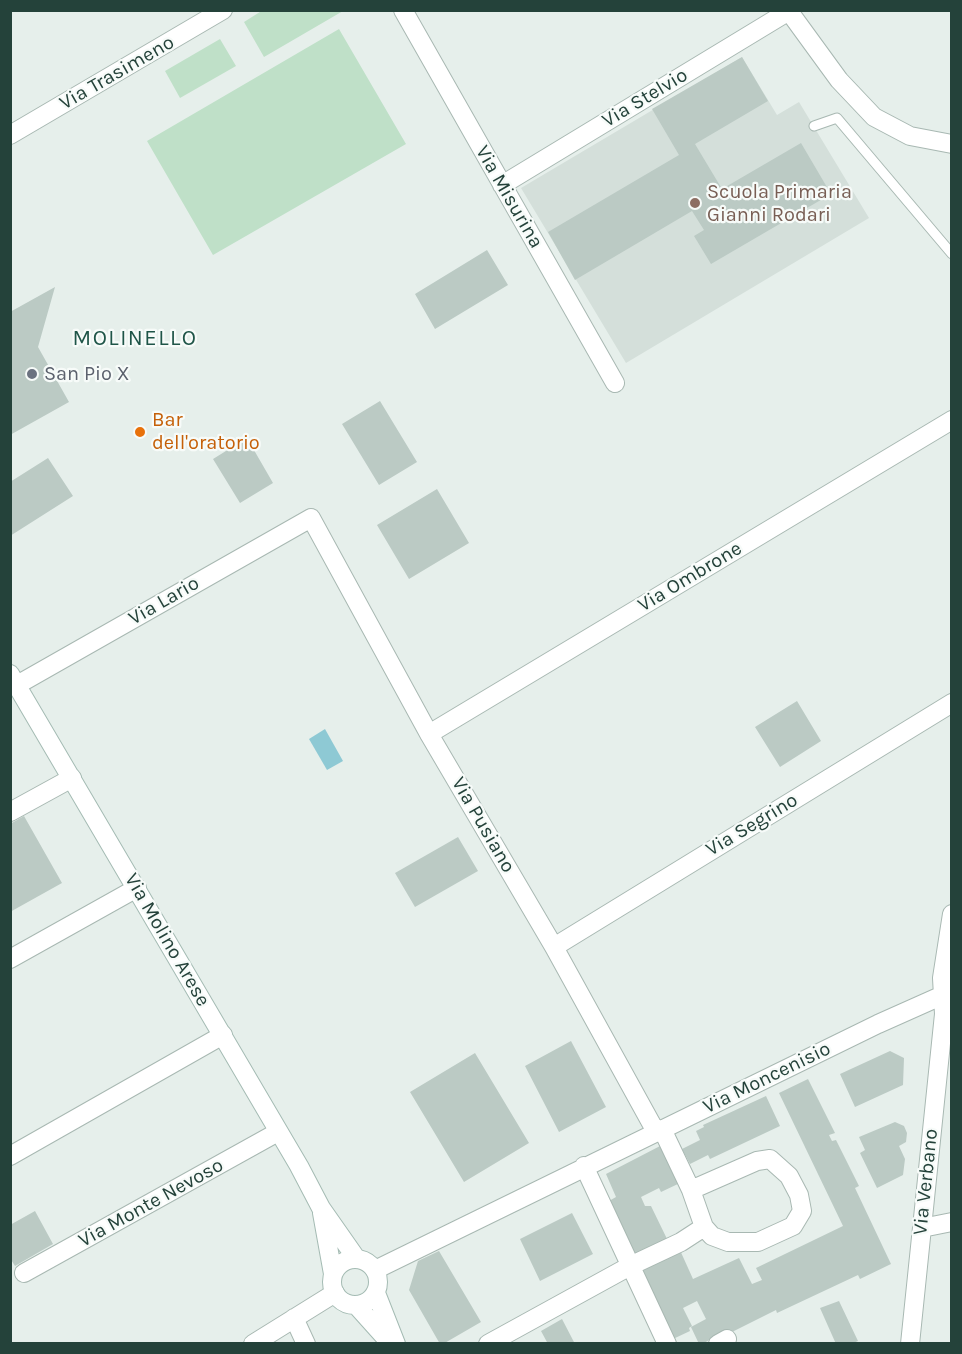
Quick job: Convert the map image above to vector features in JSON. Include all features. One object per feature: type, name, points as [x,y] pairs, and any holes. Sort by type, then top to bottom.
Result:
[{"type":"street","name":"Via Trasimeno","points":[[10,135],[223,10]]},
{"type":"street","name":"Via Misurina","points":[[403,10],[615,383]]},
{"type":"street","name":"Via Stelvio","points":[[502,184],[789,11],[839,80],[874,117],[910,136],[951,144]]},
{"type":"street","name":"Via Ombrone","points":[[429,734],[951,420]]},
{"type":"street","name":"Via Pusiano","points":[[311,518],[429,734],[554,946],[691,1190]]},
{"type":"street","name":"Via Lario","points":[[14,679],[311,518]]},
{"type":"street","name":"Via Molino Arese","points":[[14,679],[223,1035],[321,1208],[356,1258]]},
{"type":"street","name":"Via Segrino","points":[[554,946],[951,703]]},
{"type":"street","points":[[10,812],[72,778]]},
{"type":"street","points":[[10,959],[137,888]]},
{"type":"street","name":"Via Verbano","points":[[910,1344],[947,993],[942,978],[951,914]]},
{"type":"street","name":"Via Moncenisio","points":[[375,1270],[584,1166],[947,993]]},
{"type":"street","points":[[10,1156],[223,1035]]},
{"type":"street","name":"Via Monte Nevoso","points":[[24,1273],[278,1132]]},
{"type":"street","points":[[764,1159],[770,1159],[789,1176],[802,1203],[800,1218],[793,1226],[758,1242],[742,1243],[720,1240],[712,1236],[704,1227],[691,1190],[764,1159]]},
{"type":"street","points":[[584,1166],[667,1344]]},
{"type":"street","name":"Via Molino Arese","points":[[321,1208],[333,1274]]},
{"type":"street","points":[[922,1228],[951,1222]]},
{"type":"street","points":[[488,1344],[630,1266],[681,1242],[704,1227]]},
{"type":"street","points":[[356,1258],[370,1264],[375,1270],[379,1285],[376,1293],[364,1304],[356,1305],[342,1301],[334,1293],[333,1274],[342,1262],[356,1258]]},
{"type":"street","points":[[253,1344],[334,1293]]},
{"type":"street","points":[[376,1293],[396,1344]]},
{"type":"street","points":[[356,1305],[391,1344]]},
{"type":"street","points":[[294,1318],[306,1344]]},
{"type":"lane","points":[[814,126],[837,118],[951,254]]},
{"type":"shaded area","name":"Scuola Primaria Gianni Rodari","points":[[742,57],[777,115],[799,102],[869,218],[626,363],[521,188]]},
{"type":"green space","points":[[263,10],[343,11],[264,57],[244,22]]},
{"type":"green space","points":[[339,29],[406,144],[213,255],[147,141]]},
{"type":"green space","points":[[220,39],[236,66],[180,98],[165,71]]},
{"type":"water","points":[[325,729],[343,761],[327,770],[309,739]]},
{"type":"building","points":[[742,57],[768,101],[695,144],[722,189],[801,143],[831,194],[711,264],[694,236],[704,230],[692,211],[575,280],[548,232],[679,155],[652,109]]},
{"type":"building","points":[[487,250],[508,285],[435,329],[415,294]]},
{"type":"building","name":"San Pio X","points":[[55,287],[38,347],[69,402],[10,435],[10,312]]},
{"type":"building","points":[[380,401],[417,462],[379,485],[342,424]]},
{"type":"building","points":[[247,438],[273,483],[240,503],[213,459]]},
{"type":"building","points":[[48,458],[73,496],[10,536],[10,482]]},
{"type":"building","points":[[437,489],[469,543],[409,579],[377,525]]},
{"type":"building","points":[[797,701],[821,741],[780,767],[755,727]]},
{"type":"building","points":[[24,816],[62,883],[10,912],[10,824]]},
{"type":"building","points":[[458,837],[478,871],[415,907],[395,873]]},
{"type":"building","points":[[571,1041],[606,1107],[559,1132],[525,1066]]},
{"type":"building","points":[[890,1051],[904,1058],[903,1085],[855,1107],[840,1074]]},
{"type":"building","points":[[475,1053],[529,1143],[464,1182],[410,1092]]},
{"type":"building","points":[[808,1079],[835,1133],[829,1135],[832,1141],[836,1140],[859,1186],[855,1188],[891,1264],[860,1279],[858,1275],[777,1313],[776,1310],[716,1340],[715,1337],[702,1344],[699,1344],[691,1327],[706,1319],[697,1301],[683,1308],[692,1326],[689,1328],[690,1331],[673,1339],[636,1268],[679,1248],[693,1279],[739,1258],[752,1284],[762,1280],[756,1268],[843,1226],[779,1093]]},
{"type":"building","points":[[766,1096],[780,1126],[710,1159],[708,1155],[690,1164],[682,1149],[700,1140],[696,1131],[704,1127],[703,1125]]},
{"type":"building","points":[[895,1122],[904,1126],[907,1133],[906,1142],[899,1146],[905,1159],[903,1175],[877,1188],[860,1153],[865,1150],[859,1137]]},
{"type":"building","points":[[662,1145],[680,1183],[661,1192],[659,1188],[641,1197],[645,1206],[651,1206],[668,1241],[634,1258],[609,1201],[616,1197],[606,1174]]},
{"type":"building","points":[[35,1211],[53,1244],[15,1266],[10,1258],[10,1225]]},
{"type":"building","points":[[572,1213],[593,1254],[540,1281],[520,1239]]},
{"type":"building","points":[[439,1251],[481,1322],[443,1344],[440,1344],[409,1290],[418,1261]]},
{"type":"building","points":[[839,1301],[858,1341],[851,1344],[836,1344],[820,1308]]},
{"type":"building","points":[[562,1319],[575,1344],[548,1344],[541,1331]]},
{"type":"place","name":"Scuola Primaria Gianni Rodari","points":[[695,203]]},
{"type":"place","name":"San Pio X","points":[[32,374]]},
{"type":"place","name":"Bar dell'oratorio","points":[[140,432]]},
{"type":"district","name":"MOLINELLO","points":[[135,339]]}]
